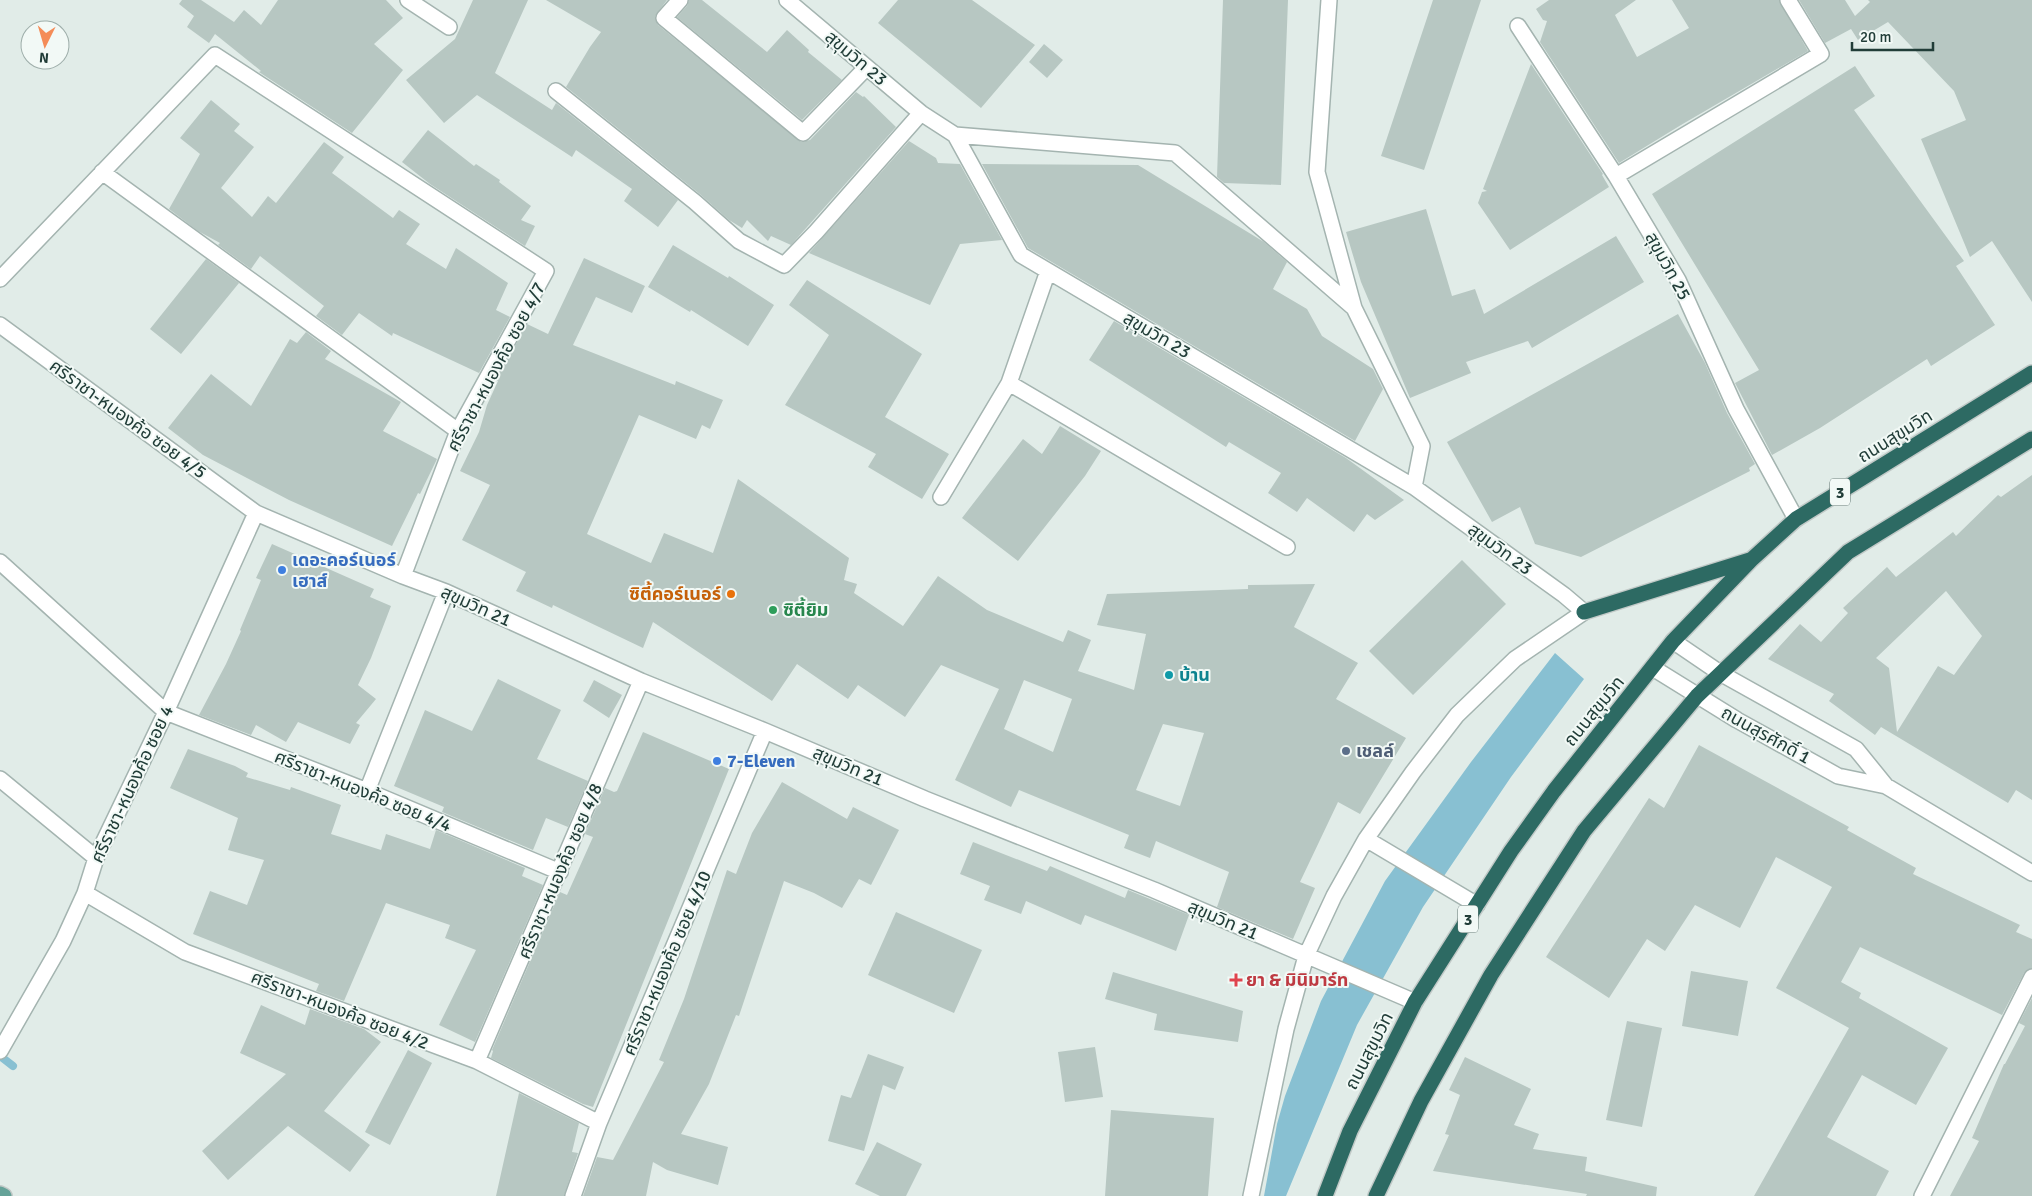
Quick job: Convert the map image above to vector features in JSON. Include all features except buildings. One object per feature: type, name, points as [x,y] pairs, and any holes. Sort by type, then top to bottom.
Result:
[{"type":"highway","name":"ถนนสุขุมวิท","points":[[1325,1196],[1350,1131],[1415,1002],[1511,851],[1554,791],[1672,642],[1751,560],[1796,520],[2032,373]]},
{"type":"highway","points":[[1376,1196],[1421,1101],[1491,975],[1584,831],[1697,696],[1848,552],[2032,439]]},
{"type":"highway","points":[[1584,612],[1751,560]]},
{"type":"main road","points":[[0,1194],[4,1196]]},
{"type":"street","points":[[408,0],[449,28]]},
{"type":"street","points":[[680,0],[664,18],[803,133],[866,68]]},
{"type":"street","name":"สุขุมวิท 23","points":[[786,0],[921,113],[955,134],[1022,255],[1414,486],[1564,595],[1584,612]]},
{"type":"street","points":[[1329,0],[1317,172],[1354,308],[1422,446],[1414,486]]},
{"type":"street","points":[[1616,176],[1821,54],[1788,0]]},
{"type":"street","name":"สุขุมวิท 25","points":[[1518,26],[1616,176],[1678,280],[1736,409],[1796,520]]},
{"type":"street","name":"ศรีราชา-หนองค้อ ซอย 4/7","points":[[102,172],[215,55],[546,271],[458,431],[403,576]]},
{"type":"street","points":[[556,91],[695,202],[739,241],[784,265],[816,232],[921,113]]},
{"type":"street","points":[[955,134],[1176,153],[1354,308]]},
{"type":"street","points":[[0,279],[102,172],[458,431]]},
{"type":"street","points":[[941,497],[1008,383],[1048,271]]},
{"type":"street","name":"ศรีราชา-หนองค้อ ซอย 4/5","points":[[0,325],[256,513]]},
{"type":"street","points":[[1008,383],[1287,547]]},
{"type":"street","name":"สุขุมวิท 21","points":[[256,513],[403,576],[446,592],[641,681],[925,799],[1154,890],[1415,1002]]},
{"type":"street","name":"ศรีราชา-หนองค้อ ซอย 4","points":[[4,1045],[63,941],[85,893],[96,858],[166,712],[256,513]]},
{"type":"street","points":[[0,562],[166,712]]},
{"type":"street","points":[[367,791],[446,592]]},
{"type":"street","points":[[1251,1196],[1286,1029],[1306,956],[1334,896],[1366,838],[1413,772],[1457,716],[1515,659],[1584,612]]},
{"type":"street","name":"ถนนสุรศักดิ์ 1","points":[[1672,642],[1720,672],[1856,750],[1886,786]]},
{"type":"street","name":"ถนนสุรศักดิ์ 1","points":[[1653,668],[1697,696],[1838,776],[1886,786],[2031,872]]},
{"type":"street","name":"ศรีราชา-หนองค้อ ซอย 4/8","points":[[478,1061],[641,681]]},
{"type":"street","name":"ศรีราชา-หนองค้อ ซอย 4/4","points":[[166,712],[367,791],[560,872]]},
{"type":"street","name":"ศรีราชา-หนองค้อ ซอย 4/10","points":[[573,1196],[599,1123],[765,731]]},
{"type":"street","points":[[0,779],[96,858]]},
{"type":"street","points":[[1366,838],[1477,905]]},
{"type":"street","name":"ศรีราชา-หนองค้อ ซอย 4/2","points":[[85,893],[185,952],[478,1061],[599,1123]]},
{"type":"street","points":[[1922,1196],[2032,977]]},
{"type":"water","points":[[1555,653],[1584,679],[1511,777],[1423,907],[1357,1025],[1286,1196],[1264,1196],[1277,1124],[1285,1096],[1321,1001],[1385,881],[1471,762]]},
{"type":"waterway","points":[[0,1056],[13,1066]]},
{"type":"place","name":"เดอะคอร์เนอร์ เฮาส์","points":[[282,570]]},
{"type":"place","name":"ซิตี้คอร์เนอร์","points":[[731,594]]},
{"type":"place","name":"ซิตี้ยิม","points":[[773,610]]},
{"type":"place","name":"บ้าน","points":[[1169,675]]},
{"type":"place","name":"เชลล์","points":[[1346,751]]},
{"type":"place","name":"7-Eleven","points":[[717,761]]},
{"type":"place","name":"ยา & มินิมาร์ท","points":[[1236,980]]}]
